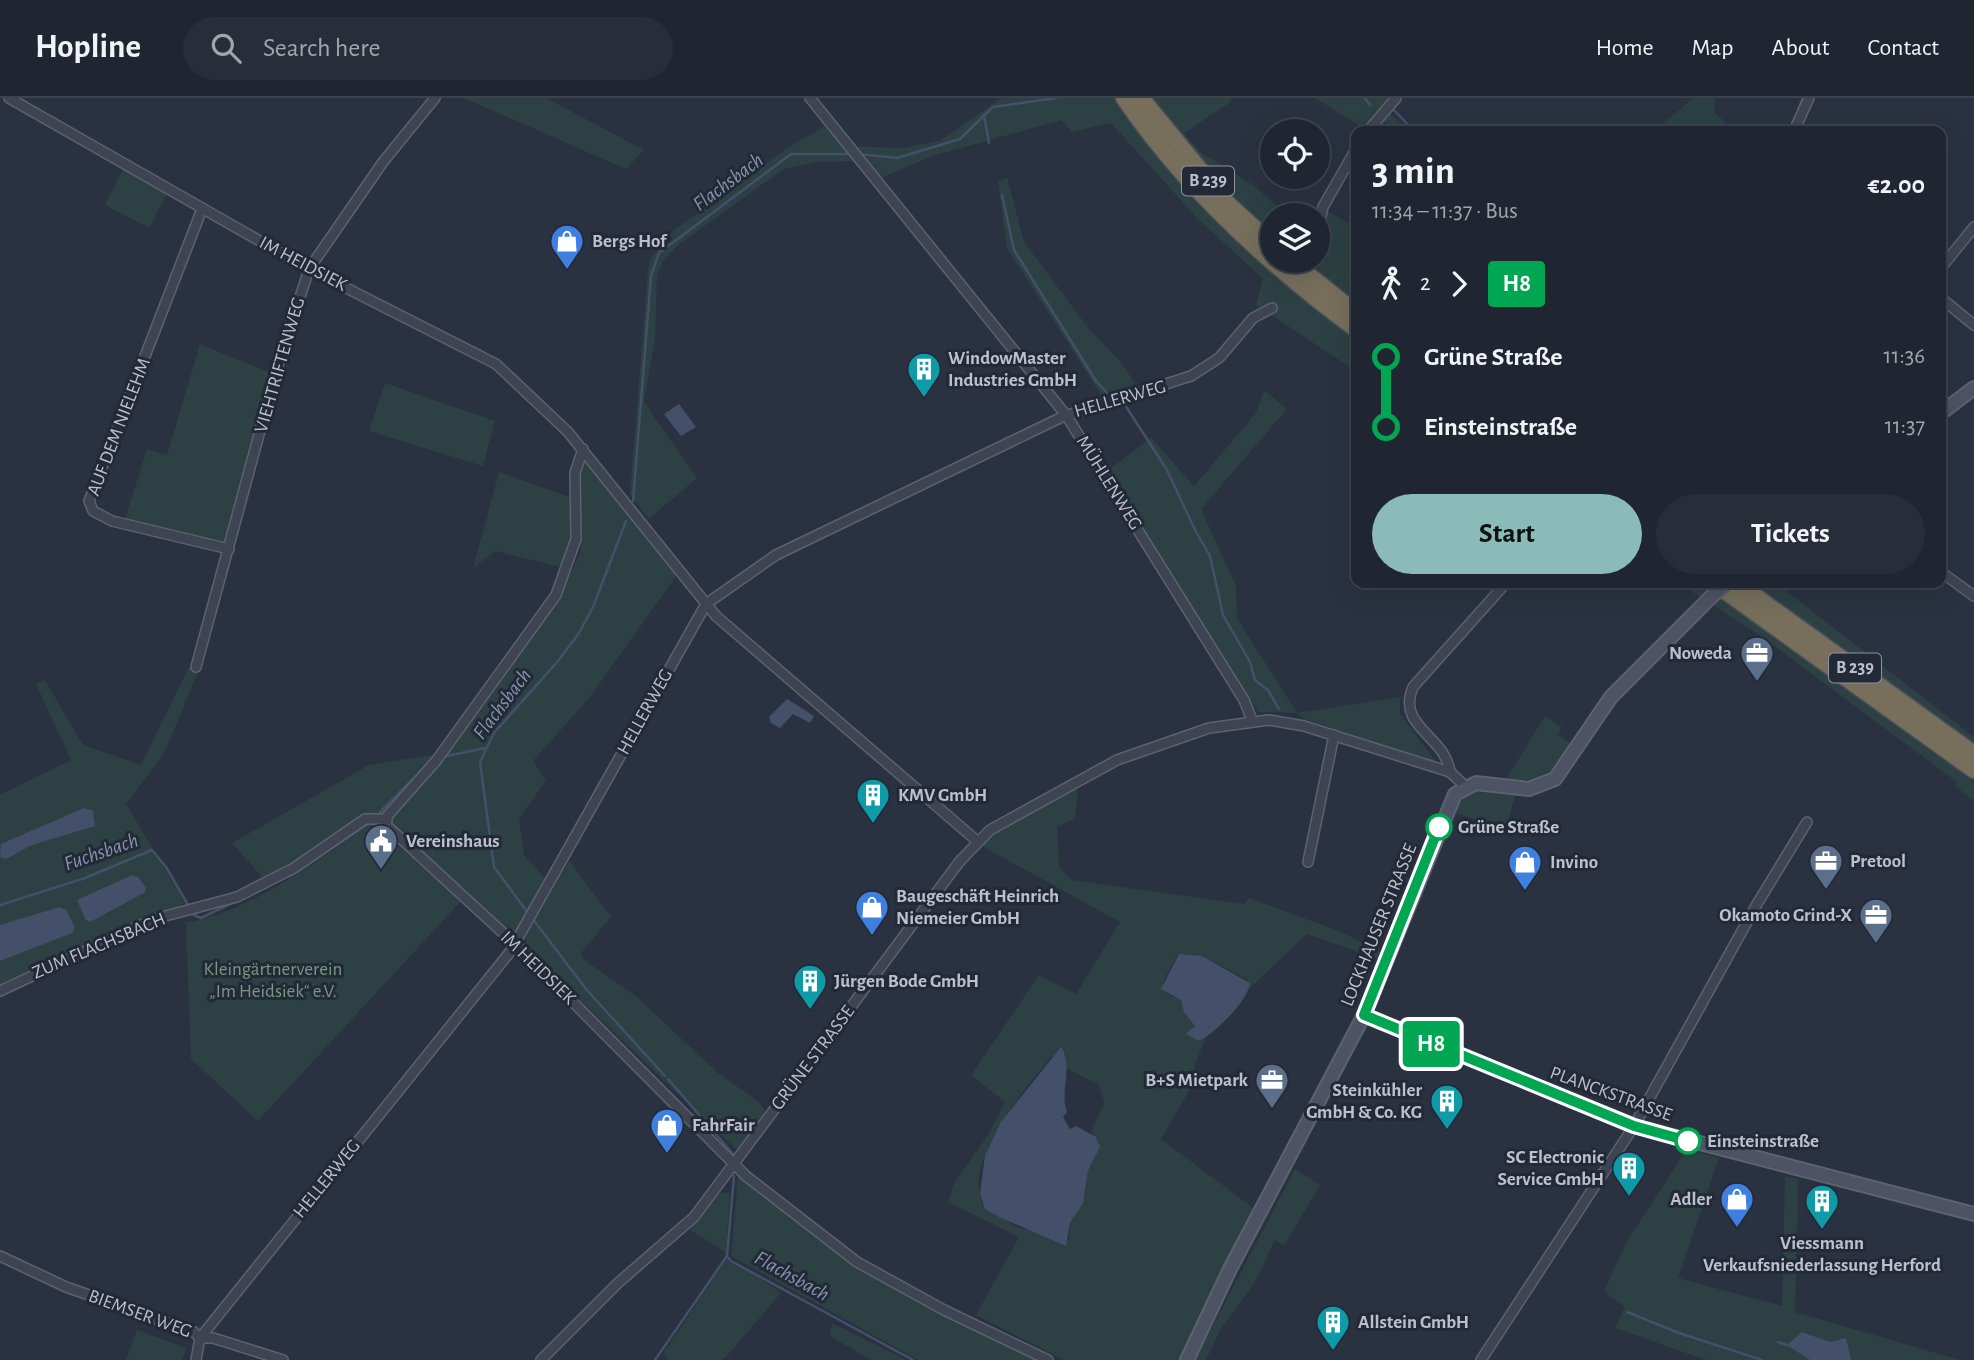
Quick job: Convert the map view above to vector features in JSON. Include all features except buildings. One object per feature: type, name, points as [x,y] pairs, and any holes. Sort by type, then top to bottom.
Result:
[{"type":"highway","name":"B 239","points":[[1124,98],[1143,108],[1228,204],[1260,233]]},
{"type":"highway","name":"B 239","points":[[1143,108],[1220,214],[1272,262],[1351,325]]},
{"type":"highway","points":[[1307,273],[1351,309]]},
{"type":"highway","name":"B 239","points":[[1744,588],[1974,754]]},
{"type":"highway","name":"B 239","points":[[1713,590],[1974,770]]},
{"type":"street","name":"IM HEIDSIEK","points":[[9,98],[309,269],[496,364],[544,405],[583,449],[716,616],[977,841]]},
{"type":"street","name":"VIEHTRIFTENWEG","points":[[196,667],[276,372],[309,269],[383,162],[435,98]]},
{"type":"street","name":"MÜHLENWEG","points":[[810,98],[875,174],[1066,415],[1244,700],[1252,720]]},
{"type":"street","points":[[1372,126],[1396,98]]},
{"type":"street","points":[[1796,126],[1809,98]]},
{"type":"street","points":[[1325,203],[1351,158]]},
{"type":"street","name":"AUF DEM NIELEHM","points":[[202,209],[89,501],[93,512],[112,521],[229,549]]},
{"type":"street","points":[[1946,262],[1974,227]]},
{"type":"street","points":[[1946,302],[1974,325]]},
{"type":"street","name":"HELLERWEG","points":[[200,1338],[515,944],[706,604],[776,555],[1066,415],[1191,376],[1219,358],[1253,318],[1272,308]]},
{"type":"street","points":[[1946,409],[1974,388]]},
{"type":"street","points":[[386,819],[436,761],[556,595],[576,539],[575,473],[583,449]]},
{"type":"street","points":[[1946,576],[1974,596]]},
{"type":"street","name":"GRÜNE STRASSE","points":[[1450,772],[1445,755],[1412,716],[1408,700],[1413,687],[1433,663],[1501,588]]},
{"type":"street","points":[[1465,786],[1491,782],[1529,789],[1555,779],[1611,697],[1713,590]]},
{"type":"street","name":"GRÜNE STRASSE","points":[[541,1360],[618,1283],[683,1230],[977,841],[1012,816],[1117,760],[1190,733],[1252,720],[1284,721],[1334,735],[1450,772],[1465,786]]},
{"type":"street","points":[[1308,862],[1334,735]]},
{"type":"street","name":"LOCKHAUSER STRASSE","points":[[1187,1360],[1230,1269],[1364,1015],[1448,806],[1465,786]]},
{"type":"street","name":"ZUM FLACHSBACH","points":[[0,991],[154,919],[225,902],[294,868],[365,819],[386,819]]},
{"type":"street","name":"IM HEIDSIEK","points":[[386,819],[388,830],[515,944],[733,1164],[857,1262],[944,1310],[1048,1360]]},
{"type":"street","points":[[1480,1360],[1634,1126],[1757,904],[1807,822]]},
{"type":"street","name":"PLANCKSTRASSE","points":[[1364,1015],[1634,1126],[1974,1214]]},
{"type":"street","name":"BIEMSER WEG","points":[[0,1256],[44,1279],[194,1332],[200,1338],[213,1338],[284,1360]]},
{"type":"street","points":[[196,1360],[200,1338]]},
{"type":"green space","points":[[464,98],[546,98],[644,150],[626,169]]},
{"type":"green space","points":[[1002,98],[1116,98],[1260,260],[1260,273],[1276,273],[1351,334],[1351,368],[1256,305],[1263,279],[1196,217],[1111,123],[1072,132],[1061,120],[933,156],[883,177],[852,161],[816,162],[784,169],[678,245],[663,261],[657,275],[655,338],[644,402],[697,478],[649,519],[630,495],[648,269],[653,254],[673,239],[669,234],[787,148],[827,125],[843,146],[904,148],[939,141]]},
{"type":"green space","points":[[1150,98],[1231,98],[1231,102],[1184,133],[1199,151],[1253,185],[1273,203],[1260,203],[1260,224],[1227,193]]},
{"type":"green space","points":[[1315,98],[1394,98],[1389,113],[1404,126],[1387,126],[1382,120],[1378,126],[1360,126]]},
{"type":"green space","points":[[1694,98],[1715,98],[1714,112],[1729,126],[1659,126]]},
{"type":"green space","points":[[123,169],[167,194],[149,228],[105,205]]},
{"type":"green space","points":[[1007,177],[1024,242],[1089,329],[1120,361],[1139,389],[1103,398],[1007,248],[998,182]]},
{"type":"green space","points":[[1330,213],[1351,224],[1351,302],[1316,273],[1330,273]]},
{"type":"green space","points":[[200,344],[273,374],[227,544],[124,522],[147,449],[167,455]]},
{"type":"green space","points":[[385,383],[495,421],[483,466],[369,431]]},
{"type":"green space","points":[[1264,390],[1287,409],[1201,509],[1236,586],[1237,618],[1297,713],[1258,712],[1106,472],[1151,438],[1194,486],[1256,413]]},
{"type":"green space","points":[[584,457],[677,575],[590,697],[533,761],[546,781],[519,818],[524,855],[546,879],[518,930],[510,932],[390,826],[394,810],[438,763],[560,596],[581,551],[581,468]]},
{"type":"green space","points":[[499,472],[572,498],[570,552],[564,568],[495,551],[473,568]]},
{"type":"green space","points":[[1686,588],[1706,588],[1909,730],[1974,782],[1974,801],[1955,786],[1957,782],[1761,636]]},
{"type":"green space","points":[[1753,588],[1782,588],[1974,737],[1974,744]]},
{"type":"green space","points":[[189,667],[199,669],[164,754],[126,804],[185,903],[0,987],[0,795],[71,760],[36,684],[45,680],[83,745],[141,765]]},
{"type":"green space","points":[[1400,697],[1400,714],[1437,763],[1305,719],[1297,713]]},
{"type":"green space","points":[[1545,716],[1562,727],[1557,734],[1570,743],[1564,753],[1552,769],[1539,778],[1507,778]]},
{"type":"green space","points":[[437,754],[385,811],[363,817],[305,856],[263,878],[232,843],[369,765]]},
{"type":"green space","points":[[1070,789],[1078,790],[1075,818],[1057,827],[1059,866],[1071,880],[1244,904],[1249,898],[1339,931],[1385,954],[1382,960],[1307,934],[1248,990],[1248,980],[1202,956],[1178,954],[1163,982],[1164,992],[1181,1000],[1184,1012],[1195,1025],[1199,1041],[1206,1037],[1196,1062],[1192,1086],[1161,1139],[1256,1210],[1182,1360],[1064,1360],[976,1315],[1019,1237],[948,1202],[954,1183],[988,1135],[1005,1102],[971,1075],[1039,975],[1076,994],[1120,922],[978,844],[992,832]],"holes":[[[1065,1053],[1066,1068],[1099,1085],[1104,1103],[1091,1132],[1099,1141],[1095,1159],[1088,1171],[1085,1194],[1070,1223],[1069,1240],[1019,1228],[985,1209],[979,1191],[980,1171],[987,1150],[1012,1108],[1051,1057]]]},
{"type":"green space","points":[[1491,789],[1516,793],[1506,829],[1452,812],[1467,794]]},
{"type":"green space","name":"Kleingärtnerverein „Im Heidsiek“ e.V.","points":[[372,823],[461,901],[258,1121],[191,1059],[186,922],[233,909],[258,897]]},
{"type":"green space","points":[[569,860],[611,917],[581,953],[583,959],[637,997],[718,1073],[759,1102],[767,1114],[737,1150],[527,949],[525,937]]},
{"type":"green space","points":[[1687,1149],[1719,1158],[1678,1278],[1782,1306],[1785,1176],[1798,1179],[1795,1312],[1960,1360],[1706,1360],[1615,1328],[1625,1307],[1604,1291],[1627,1241]]},
{"type":"green space","points":[[1295,1169],[1320,1185],[1284,1246],[1275,1240],[1257,1279],[1221,1329],[1206,1360],[1195,1360]]},
{"type":"green space","points":[[738,1177],[855,1266],[911,1298],[1038,1360],[918,1360],[731,1256]]},
{"type":"green space","points":[[718,1192],[730,1194],[726,1253],[690,1230]]},
{"type":"green space","points":[[726,1260],[744,1267],[781,1293],[726,1357],[720,1360],[667,1360],[664,1352]]},
{"type":"green space","points":[[832,1323],[906,1360],[871,1360],[830,1336]]},
{"type":"green space","points":[[137,1330],[186,1348],[182,1360],[126,1360]]},
{"type":"water","points":[[679,404],[696,427],[681,436],[664,414]]},
{"type":"water","points":[[787,699],[814,716],[810,723],[793,714],[780,728],[771,723],[769,717]]},
{"type":"water","points":[[84,808],[93,811],[95,826],[32,845],[6,859],[0,857],[1,844]]},
{"type":"water","points":[[132,875],[138,877],[146,888],[144,893],[90,922],[86,920],[77,900]]},
{"type":"water","points":[[60,907],[66,910],[75,927],[72,933],[0,961],[0,925]]},
{"type":"water","points":[[1179,954],[1202,956],[1250,983],[1243,999],[1230,1016],[1199,1041],[1186,1034],[1195,1026],[1184,1012],[1181,1000],[1161,989]]},
{"type":"water","points":[[1061,1047],[1065,1054],[1067,1070],[1067,1112],[1063,1117],[1070,1129],[1076,1126],[1096,1137],[1100,1147],[1088,1171],[1083,1203],[1070,1223],[1066,1246],[985,1209],[980,1194],[985,1155],[1001,1122]]},
{"type":"water","points":[[1802,1332],[1830,1342],[1846,1338],[1851,1360],[1810,1360],[1787,1345]]},
{"type":"waterway","name":"Flachsbach","points":[[858,154],[897,158],[960,139],[993,107],[1056,98]]},
{"type":"waterway","points":[[1365,98],[1370,105]]},
{"type":"waterway","points":[[1798,110],[1803,98]]},
{"type":"waterway","points":[[1392,108],[1409,126]]},
{"type":"waterway","points":[[984,115],[989,143]]},
{"type":"waterway","points":[[1791,126],[1795,117]]},
{"type":"waterway","name":"Flachsbach","points":[[633,501],[651,276],[659,253],[791,154],[852,154]]},
{"type":"waterway","points":[[1002,195],[1014,250],[1096,381],[1109,395]]},
{"type":"waterway","points":[[1125,405],[1167,470],[1210,556],[1223,615],[1250,662],[1255,680],[1268,690],[1279,709]]},
{"type":"waterway","name":"Flachsbach","points":[[528,913],[494,867],[480,762],[494,733],[558,661],[579,633],[593,607],[626,521]]},
{"type":"waterway","name":"Fuchsbach","points":[[447,756],[485,748]]},
{"type":"waterway","name":"Fuchsbach","points":[[380,812],[433,759]]},
{"type":"waterway","name":"Fuchsbach","points":[[194,915],[201,918],[295,873],[371,822]]},
{"type":"waterway","name":"Fuchsbach","points":[[0,905],[85,878],[152,850],[166,867],[188,905]]},
{"type":"waterway","name":"Flachsbach","points":[[532,918],[586,989],[665,1076]]},
{"type":"waterway","name":"Flachsbach","points":[[668,1079],[733,1154]]},
{"type":"waterway","name":"Flachsbach","points":[[734,1176],[727,1256],[731,1261],[913,1360]]},
{"type":"waterway","points":[[655,1360],[727,1256]]},
{"type":"waterway","points":[[1627,1312],[1679,1333],[1762,1360]]},
{"type":"waterway","points":[[1778,1342],[1787,1345]]},
{"type":"bus line","name":"H8","points":[[1439,827],[1399,933],[1364,1015],[1634,1126],[1688,1141]]},
{"type":"place","name":"Bergs Hof","points":[[567,271]]},
{"type":"place","name":"WindowMaster Industries GmbH","points":[[924,399]]},
{"type":"place","name":"Noweda","points":[[1757,683]]},
{"type":"place","name":"KMV GmbH","points":[[873,825]]},
{"type":"place","name":"Grüne Straße","points":[[1439,827]]},
{"type":"place","name":"Vereinshaus","points":[[381,871]]},
{"type":"place","name":"Pretool","points":[[1826,891]]},
{"type":"place","name":"Invino","points":[[1525,892]]},
{"type":"place","name":"Baugeschäft Heinrich Niemeier GmbH","points":[[872,937]]},
{"type":"place","name":"Okamoto Grind-X","points":[[1876,945]]},
{"type":"place","name":"Jürgen Bode GmbH","points":[[810,1011]]},
{"type":"place","name":"B+S Mietpark","points":[[1272,1110]]},
{"type":"place","name":"Steinkühler GmbH & Co. KG","points":[[1447,1131]]},
{"type":"place","name":"Einsteinstraße","points":[[1688,1141]]},
{"type":"place","name":"FahrFair","points":[[667,1155]]},
{"type":"place","name":"SC Electronic Service GmbH","points":[[1629,1198]]},
{"type":"place","name":"Adler","points":[[1737,1229]]},
{"type":"place","name":"Viessmann Verkaufsniederlassung Herford","points":[[1822,1231]]},
{"type":"place","name":"Allstein GmbH","points":[[1333,1352]]}]
